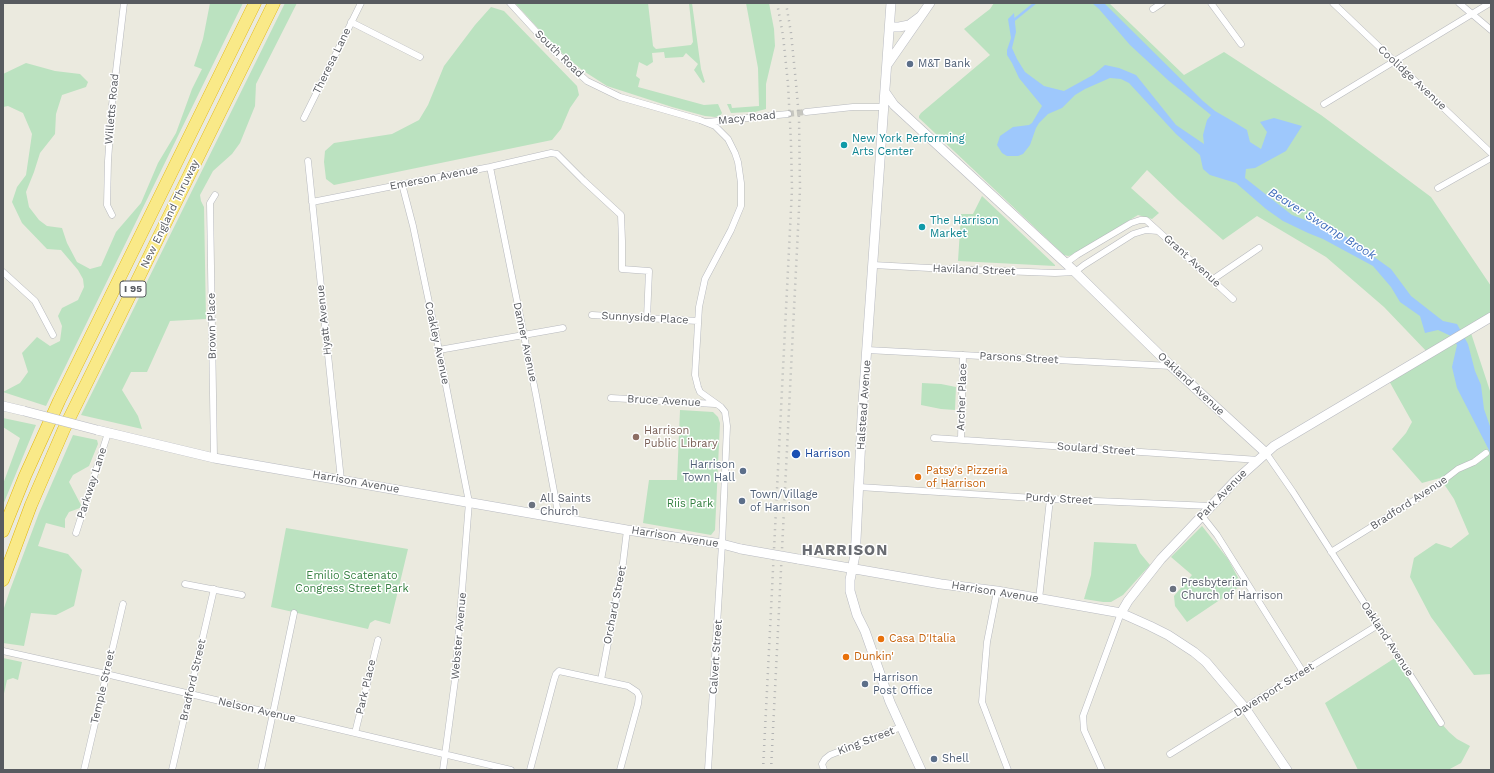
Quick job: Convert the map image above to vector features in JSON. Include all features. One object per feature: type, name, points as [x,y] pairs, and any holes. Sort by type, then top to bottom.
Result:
[{"type":"highway","name":"New England Thruway","points":[[3,531],[28,469],[59,401],[255,3]]},
{"type":"highway","name":"New England Thruway","points":[[3,580],[31,505],[64,429],[274,3]]},
{"type":"street","name":"Willetts Road","points":[[112,215],[108,205],[108,161],[112,105],[124,3]]},
{"type":"street","name":"Theresa Lane","points":[[304,118],[360,3]]},
{"type":"street","name":"South Road","points":[[510,3],[567,64],[593,84],[620,97],[708,122]]},
{"type":"street","name":"Halstead Avenue","points":[[891,3],[868,350],[862,417],[855,555],[850,580],[850,591],[857,616],[866,631],[890,702],[921,770]]},
{"type":"street","points":[[886,66],[930,3]]},
{"type":"street","points":[[1153,9],[1162,3]]},
{"type":"street","points":[[1212,3],[1241,44]]},
{"type":"street","name":"Coolidge Avenue","points":[[1333,3],[1491,153]]},
{"type":"street","points":[[1459,3],[1491,30]]},
{"type":"street","points":[[1324,104],[1490,3]]},
{"type":"street","points":[[890,27],[909,25],[921,16]]},
{"type":"street","points":[[351,22],[420,57]]},
{"type":"street","name":"Oakland Avenue","points":[[885,92],[898,108],[1075,272],[1171,366],[1266,453],[1441,723]]},
{"type":"street","points":[[806,112],[853,107],[884,107]]},
{"type":"street","name":"Macy Road","points":[[708,122],[788,114]]},
{"type":"street","points":[[708,122],[722,132],[732,145],[740,172],[741,206],[731,230],[705,279],[698,321],[696,382],[700,392],[716,404]]},
{"type":"street","name":"Emerson Avenue","points":[[312,202],[555,153],[560,156],[583,180],[621,215],[622,269],[649,271],[647,318]]},
{"type":"street","points":[[1438,188],[1491,158]]},
{"type":"street","name":"Hyatt Avenue","points":[[308,161],[341,480]]},
{"type":"street","name":"Danner Avenue","points":[[490,167],[559,518]]},
{"type":"street","name":"Coakley Avenue","points":[[402,184],[413,226],[469,502]]},
{"type":"street","name":"Brown Place","points":[[214,458],[210,203],[215,195]]},
{"type":"street","name":"Grant Avenue","points":[[1066,264],[1077,255],[1135,221],[1146,220],[1233,299]]},
{"type":"street","points":[[1075,272],[1134,234],[1146,230],[1158,231]]},
{"type":"street","points":[[1212,280],[1259,248]]},
{"type":"street","name":"Haviland Street","points":[[873,265],[948,270],[1055,273],[1075,272]]},
{"type":"street","points":[[3,272],[35,301],[53,334]]},
{"type":"street","name":"Sunnyside Place","points":[[592,315],[698,321]]},
{"type":"street","name":"Park Avenue","points":[[1102,770],[1084,730],[1083,716],[1121,613],[1128,601],[1161,559],[1236,480],[1274,446],[1491,317]]},
{"type":"street","points":[[439,350],[564,328]]},
{"type":"street","name":"Parsons Street","points":[[868,350],[1171,366]]},
{"type":"street","name":"Archer Place","points":[[960,439],[963,355]]},
{"type":"street","name":"Bruce Avenue","points":[[611,398],[716,404]]},
{"type":"street","name":"Calvert Street","points":[[708,770],[722,544],[727,426],[725,412],[716,404]]},
{"type":"street","name":"Harrison Avenue","points":[[3,406],[214,458],[627,530],[722,544],[853,569],[941,584],[997,591],[1121,613],[1162,632],[1194,652],[1217,675],[1245,708],[1287,770]]},
{"type":"street","name":"Parkway Lane","points":[[76,533],[108,433]]},
{"type":"street","name":"Soulard Street","points":[[934,438],[1259,460]]},
{"type":"street","name":"Bradford Avenue","points":[[1331,552],[1431,490],[1458,469],[1474,462],[1486,453]]},
{"type":"street","name":"Purdy Street","points":[[859,487],[1050,499],[1211,506]]},
{"type":"street","points":[[1039,599],[1050,499]]},
{"type":"street","name":"Webster Avenue","points":[[443,770],[455,680],[469,502]]},
{"type":"street","points":[[1202,516],[1217,535],[1303,672]]},
{"type":"street","name":"Orchard Street","points":[[601,680],[623,563],[627,530]]},
{"type":"street","points":[[185,584],[242,595]]},
{"type":"street","name":"Bradford Street","points":[[172,770],[214,589]]},
{"type":"street","points":[[997,591],[987,642],[982,702],[1008,770]]},
{"type":"street","name":"Temple Street","points":[[84,770],[123,604]]},
{"type":"street","points":[[261,770],[294,613]]},
{"type":"street","name":"Davenport Street","points":[[1170,754],[1378,625]]},
{"type":"street","name":"Park Place","points":[[355,733],[378,640]]},
{"type":"street","name":"Nelson Avenue","points":[[3,651],[511,770]]},
{"type":"street","points":[[530,770],[554,680],[556,674],[559,672],[628,686],[639,696],[620,770]]},
{"type":"street","name":"King Street","points":[[824,770],[822,764],[830,755],[901,727]]},
{"type":"green space","points":[[210,3],[243,3],[46,406],[3,392],[20,383],[28,372],[22,353],[37,337],[50,346],[60,341],[62,326],[58,316],[62,308],[78,300],[84,287],[83,279],[78,270],[61,250],[47,249],[22,223],[12,202],[17,187],[26,175],[32,134],[23,113],[8,106],[3,107],[3,74],[26,63],[55,71],[80,74],[88,82],[86,87],[62,95],[56,114],[55,134],[40,153],[26,192],[29,207],[39,220],[47,226],[62,228],[67,243],[77,262],[90,269],[101,266],[116,232],[141,203],[158,163],[176,133],[192,89],[202,69],[194,66],[203,39]]},
{"type":"green space","points":[[285,3],[297,3],[256,84],[255,106],[240,143],[232,154],[213,171],[200,195],[204,207],[206,319],[170,321],[147,372],[131,372],[122,390],[138,416],[142,429],[81,415]]},
{"type":"green space","points":[[515,3],[648,3],[653,46],[656,49],[691,45],[693,42],[689,3],[692,3],[701,69],[705,82],[703,83],[694,70],[698,64],[686,53],[683,57],[665,58],[664,52],[652,53],[653,62],[647,66],[639,62],[636,76],[640,79],[638,87],[704,105],[718,104],[722,113],[720,116],[715,117],[705,116],[607,86],[582,70],[556,48]]},
{"type":"green space","points":[[746,3],[769,3],[774,29],[775,46],[766,84],[766,109],[751,113],[731,113],[727,104],[731,104],[732,108],[759,106],[758,68]]},
{"type":"green space","points":[[994,3],[1109,3],[1184,75],[1224,52],[1321,115],[1431,197],[1491,286],[1491,317],[1470,330],[1491,394],[1491,674],[1474,675],[1431,617],[1410,577],[1414,558],[1436,543],[1451,548],[1469,534],[1454,499],[1440,478],[1422,483],[1392,449],[1406,433],[1412,422],[1388,379],[1429,354],[1384,307],[1326,257],[1257,216],[1223,240],[1147,170],[1131,188],[1159,213],[1152,219],[1138,215],[1073,255],[1064,255],[919,118],[921,113],[990,55],[964,29],[990,9]]},
{"type":"green space","points":[[491,7],[504,11],[577,86],[579,95],[570,108],[561,129],[552,140],[334,185],[326,179],[324,162],[325,151],[334,143],[392,134],[419,120],[428,105],[444,66],[475,25]]},
{"type":"green space","points":[[982,196],[1055,266],[958,261],[961,214],[973,214]]},
{"type":"green space","points":[[922,383],[941,384],[956,387],[955,410],[921,405]]},
{"type":"green space","name":"Riis Park","points":[[680,410],[713,412],[718,417],[720,423],[715,530],[711,535],[643,523],[649,480],[677,480]]},
{"type":"green space","points":[[3,418],[36,425],[3,505],[3,484],[20,438],[3,427]]},
{"type":"green space","points":[[73,435],[97,440],[98,444],[89,466],[73,475],[69,482],[81,505],[80,508],[69,512],[65,519],[65,528],[46,523],[38,546],[68,554],[82,570],[74,606],[56,615],[31,613],[24,646],[3,643],[3,611],[10,590],[39,513]]},
{"type":"green space","points":[[1202,526],[1228,559],[1242,585],[1187,622],[1175,606],[1174,596],[1192,575],[1171,557]]},
{"type":"green space","name":"Emilio Scatenato Congress Street Park","points":[[286,528],[408,549],[390,624],[375,620],[370,623],[368,629],[271,607]]},
{"type":"green space","points":[[1094,542],[1136,544],[1140,553],[1150,565],[1123,595],[1111,602],[1084,599],[1091,575]]},
{"type":"green space","points":[[1398,656],[1441,723],[1457,739],[1470,746],[1461,763],[1448,770],[1358,770],[1325,703]]},
{"type":"green space","points":[[3,658],[22,662],[18,680],[13,678],[7,680],[3,698]]},
{"type":"water","points":[[1092,3],[1104,3],[1203,101],[1215,111],[1247,130],[1250,142],[1261,149],[1267,132],[1260,122],[1274,118],[1302,126],[1286,151],[1255,168],[1246,169],[1245,178],[1292,215],[1342,234],[1391,269],[1411,296],[1443,321],[1457,324],[1468,344],[1475,371],[1481,385],[1484,409],[1491,429],[1491,454],[1457,388],[1452,367],[1457,345],[1451,336],[1438,330],[1425,333],[1420,316],[1400,302],[1391,287],[1373,266],[1323,239],[1283,221],[1266,209],[1236,183],[1210,175],[1203,169],[1200,155],[1176,134],[1129,83],[1121,79],[1110,78],[1085,89],[1075,95],[1062,108],[1048,114],[1039,123],[1030,145],[1023,154],[1018,156],[1007,156],[1002,153],[997,145],[1000,136],[1013,127],[1029,125],[1032,123],[1042,106],[1019,78],[1007,55],[1011,38],[1008,19],[1014,13],[1016,32],[1012,48],[1025,72],[1044,86],[1064,91],[1093,75],[1105,65],[1119,68],[1136,75],[1176,125],[1204,144],[1203,135],[1207,120],[1211,115],[1169,81],[1130,45]]},
{"type":"waterway","name":"Beaver Swamp Brook","points":[[1014,20],[1035,3]]},
{"type":"tunnel","points":[[788,114],[806,112]]},
{"type":"railway","points":[[763,770],[792,189],[788,84],[783,35],[777,3]]},
{"type":"railway","points":[[771,770],[800,189],[799,118],[791,33],[786,3]]},
{"type":"place","name":"M&T Bank","points":[[910,64]]},
{"type":"place","name":"New York Performing Arts Center","points":[[844,145]]},
{"type":"place","name":"The Harrison Market","points":[[922,227]]},
{"type":"place","name":"Harrison Public Library","points":[[636,437]]},
{"type":"place","name":"Harrison","points":[[796,454]]},
{"type":"place","name":"Harrison Town Hall","points":[[743,471]]},
{"type":"place","name":"Patsy's Pizzeria of Harrison","points":[[918,477]]},
{"type":"place","name":"Town/Village of Harrison","points":[[742,501]]},
{"type":"place","name":"All Saints Church","points":[[532,505]]},
{"type":"place","name":"Presbyterian Church of Harrison","points":[[1173,589]]},
{"type":"place","name":"Casa D'Italia","points":[[881,639]]},
{"type":"place","name":"Dunkin'","points":[[846,657]]},
{"type":"place","name":"Harrison Post Office","points":[[865,684]]},
{"type":"place","name":"Shell","points":[[934,759]]},
{"type":"district","name":"HARRISON","points":[[845,551]]}]
